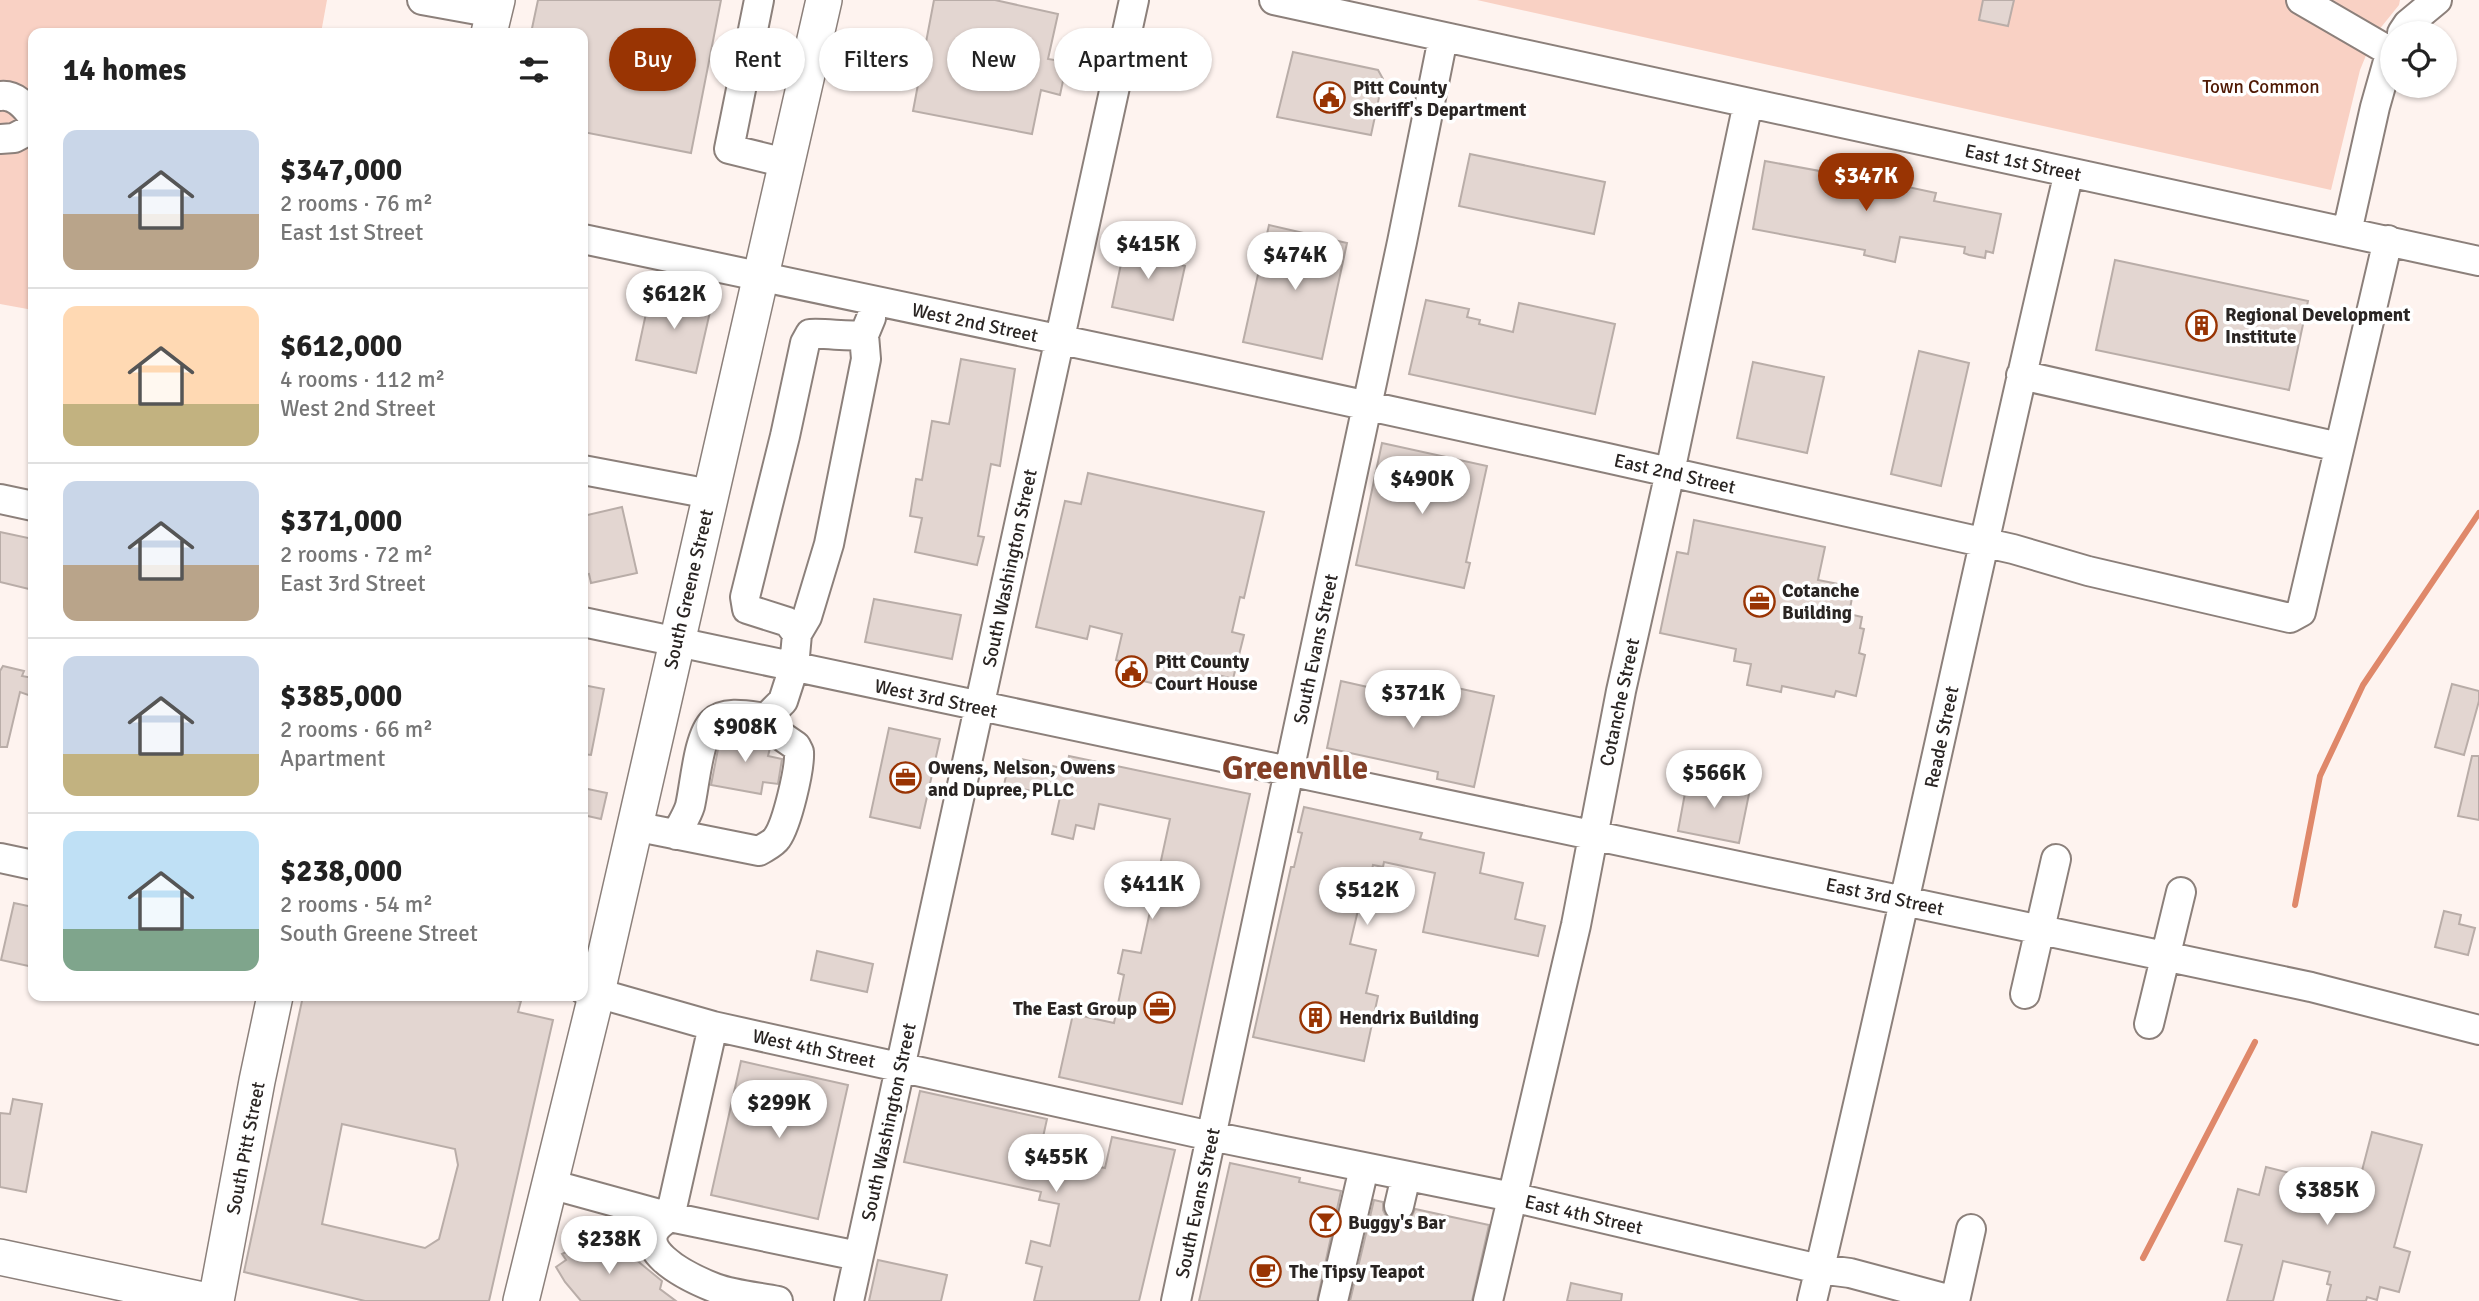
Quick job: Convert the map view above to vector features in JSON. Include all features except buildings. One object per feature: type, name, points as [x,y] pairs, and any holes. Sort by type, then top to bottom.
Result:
[{"type":"main road","name":"South Greene Street","points":[[590,990],[634,826],[824,0]]},
{"type":"main road","name":"South Pitt Street","points":[[216,1301],[274,1001]]},
{"type":"main road","name":"South Greene Street","points":[[522,1301],[550,1184],[588,1001]]},
{"type":"main road","points":[[0,1257],[208,1301]]},
{"type":"street","points":[[422,0],[493,15]]},
{"type":"street","points":[[759,0],[729,149],[786,163]]},
{"type":"street","name":"South Washington Street","points":[[849,1301],[1135,0]]},
{"type":"street","name":"East 1st Street","points":[[1274,0],[2479,261]]},
{"type":"street","points":[[2301,0],[2380,37]]},
{"type":"street","points":[[2412,21],[2437,0]]},
{"type":"street","name":"South Evans Street","points":[[1176,1301],[1443,37]]},
{"type":"street","points":[[0,96],[8,95],[28,110]]},
{"type":"street","points":[[2347,232],[2380,98]]},
{"type":"street","name":"Cotanche Street","points":[[1488,1301],[1576,925],[1621,691],[1748,103]]},
{"type":"street","points":[[0,139],[14,138],[28,131]]},
{"type":"street","name":"Reade Street","points":[[1812,1301],[2069,172]]},
{"type":"street","name":"West 2nd Street","points":[[588,240],[1366,407]]},
{"type":"street","name":"East 2nd Street","points":[[1366,407],[1984,542],[2088,571],[2290,618],[2301,612],[2388,240]]},
{"type":"street","points":[[766,718],[783,701],[794,667],[797,634],[807,617],[828,544],[866,359],[864,335],[878,302]]},
{"type":"street","points":[[797,634],[788,622],[747,609],[744,603],[805,343],[810,334],[826,333],[846,337],[864,335]]},
{"type":"street","points":[[2021,375],[2339,447]]},
{"type":"street","points":[[588,471],[710,494]]},
{"type":"street","points":[[0,499],[28,505]]},
{"type":"street","name":"West 3rd Street","points":[[588,623],[1289,771]]},
{"type":"street","points":[[634,826],[676,835],[759,851],[778,836],[791,799],[799,752],[796,746],[780,735],[766,718],[743,715],[727,716],[713,721],[705,736],[689,809],[676,835]]},
{"type":"street","name":"East 3rd Street","points":[[1289,771],[2311,987],[2479,1030]]},
{"type":"street","points":[[0,858],[28,864]]},
{"type":"street","points":[[2025,994],[2056,859]]},
{"type":"street","points":[[2149,1024],[2181,891]]},
{"type":"street","name":"West 4th Street","points":[[590,990],[713,1026],[1211,1136]]},
{"type":"street","points":[[713,1026],[670,1217],[653,1231],[652,1245],[656,1253],[688,1275],[717,1289],[779,1301]]},
{"type":"street","name":"East 4th Street","points":[[1211,1136],[1512,1197],[1819,1269],[1850,1273],[1955,1301]]},
{"type":"street","points":[[1333,1301],[1364,1168]]},
{"type":"street","points":[[1399,1206],[1406,1176]]},
{"type":"street","points":[[550,1184],[670,1217],[858,1256]]},
{"type":"street","points":[[1955,1301],[1972,1229]]},
{"type":"green space","points":[[0,0],[327,0],[322,28],[28,28],[28,309],[0,304]]},
{"type":"green space","name":"Town Common","points":[[1477,0],[2400,0],[2386,21],[2380,21],[2380,29],[2374,36],[2360,70],[2331,190]]},
{"type":"waterway","points":[[2295,905],[2320,776],[2363,685],[2479,513]]},
{"type":"waterway","points":[[2143,1258],[2255,1042]]},
{"type":"place","name":"Pitt County Sheriff's Department","points":[[1330,98]]},
{"type":"place","name":"Regional Development Institute","points":[[2202,325]]},
{"type":"place","name":"Cotanche Building","points":[[1759,601]]},
{"type":"place","name":"Pitt County Court House","points":[[1132,672]]},
{"type":"place","name":"Owens, Nelson, Owens and Dupree, PLLC","points":[[905,778]]},
{"type":"place","name":"The East Group","points":[[1160,1008]]},
{"type":"place","name":"Hendrix Building","points":[[1316,1017]]},
{"type":"place","name":"Buggy's Bar","points":[[1325,1222]]},
{"type":"place","name":"The Tipsy Teapot","points":[[1266,1271]]},
{"type":"district","name":"Greenville","points":[[1295,767]]}]
